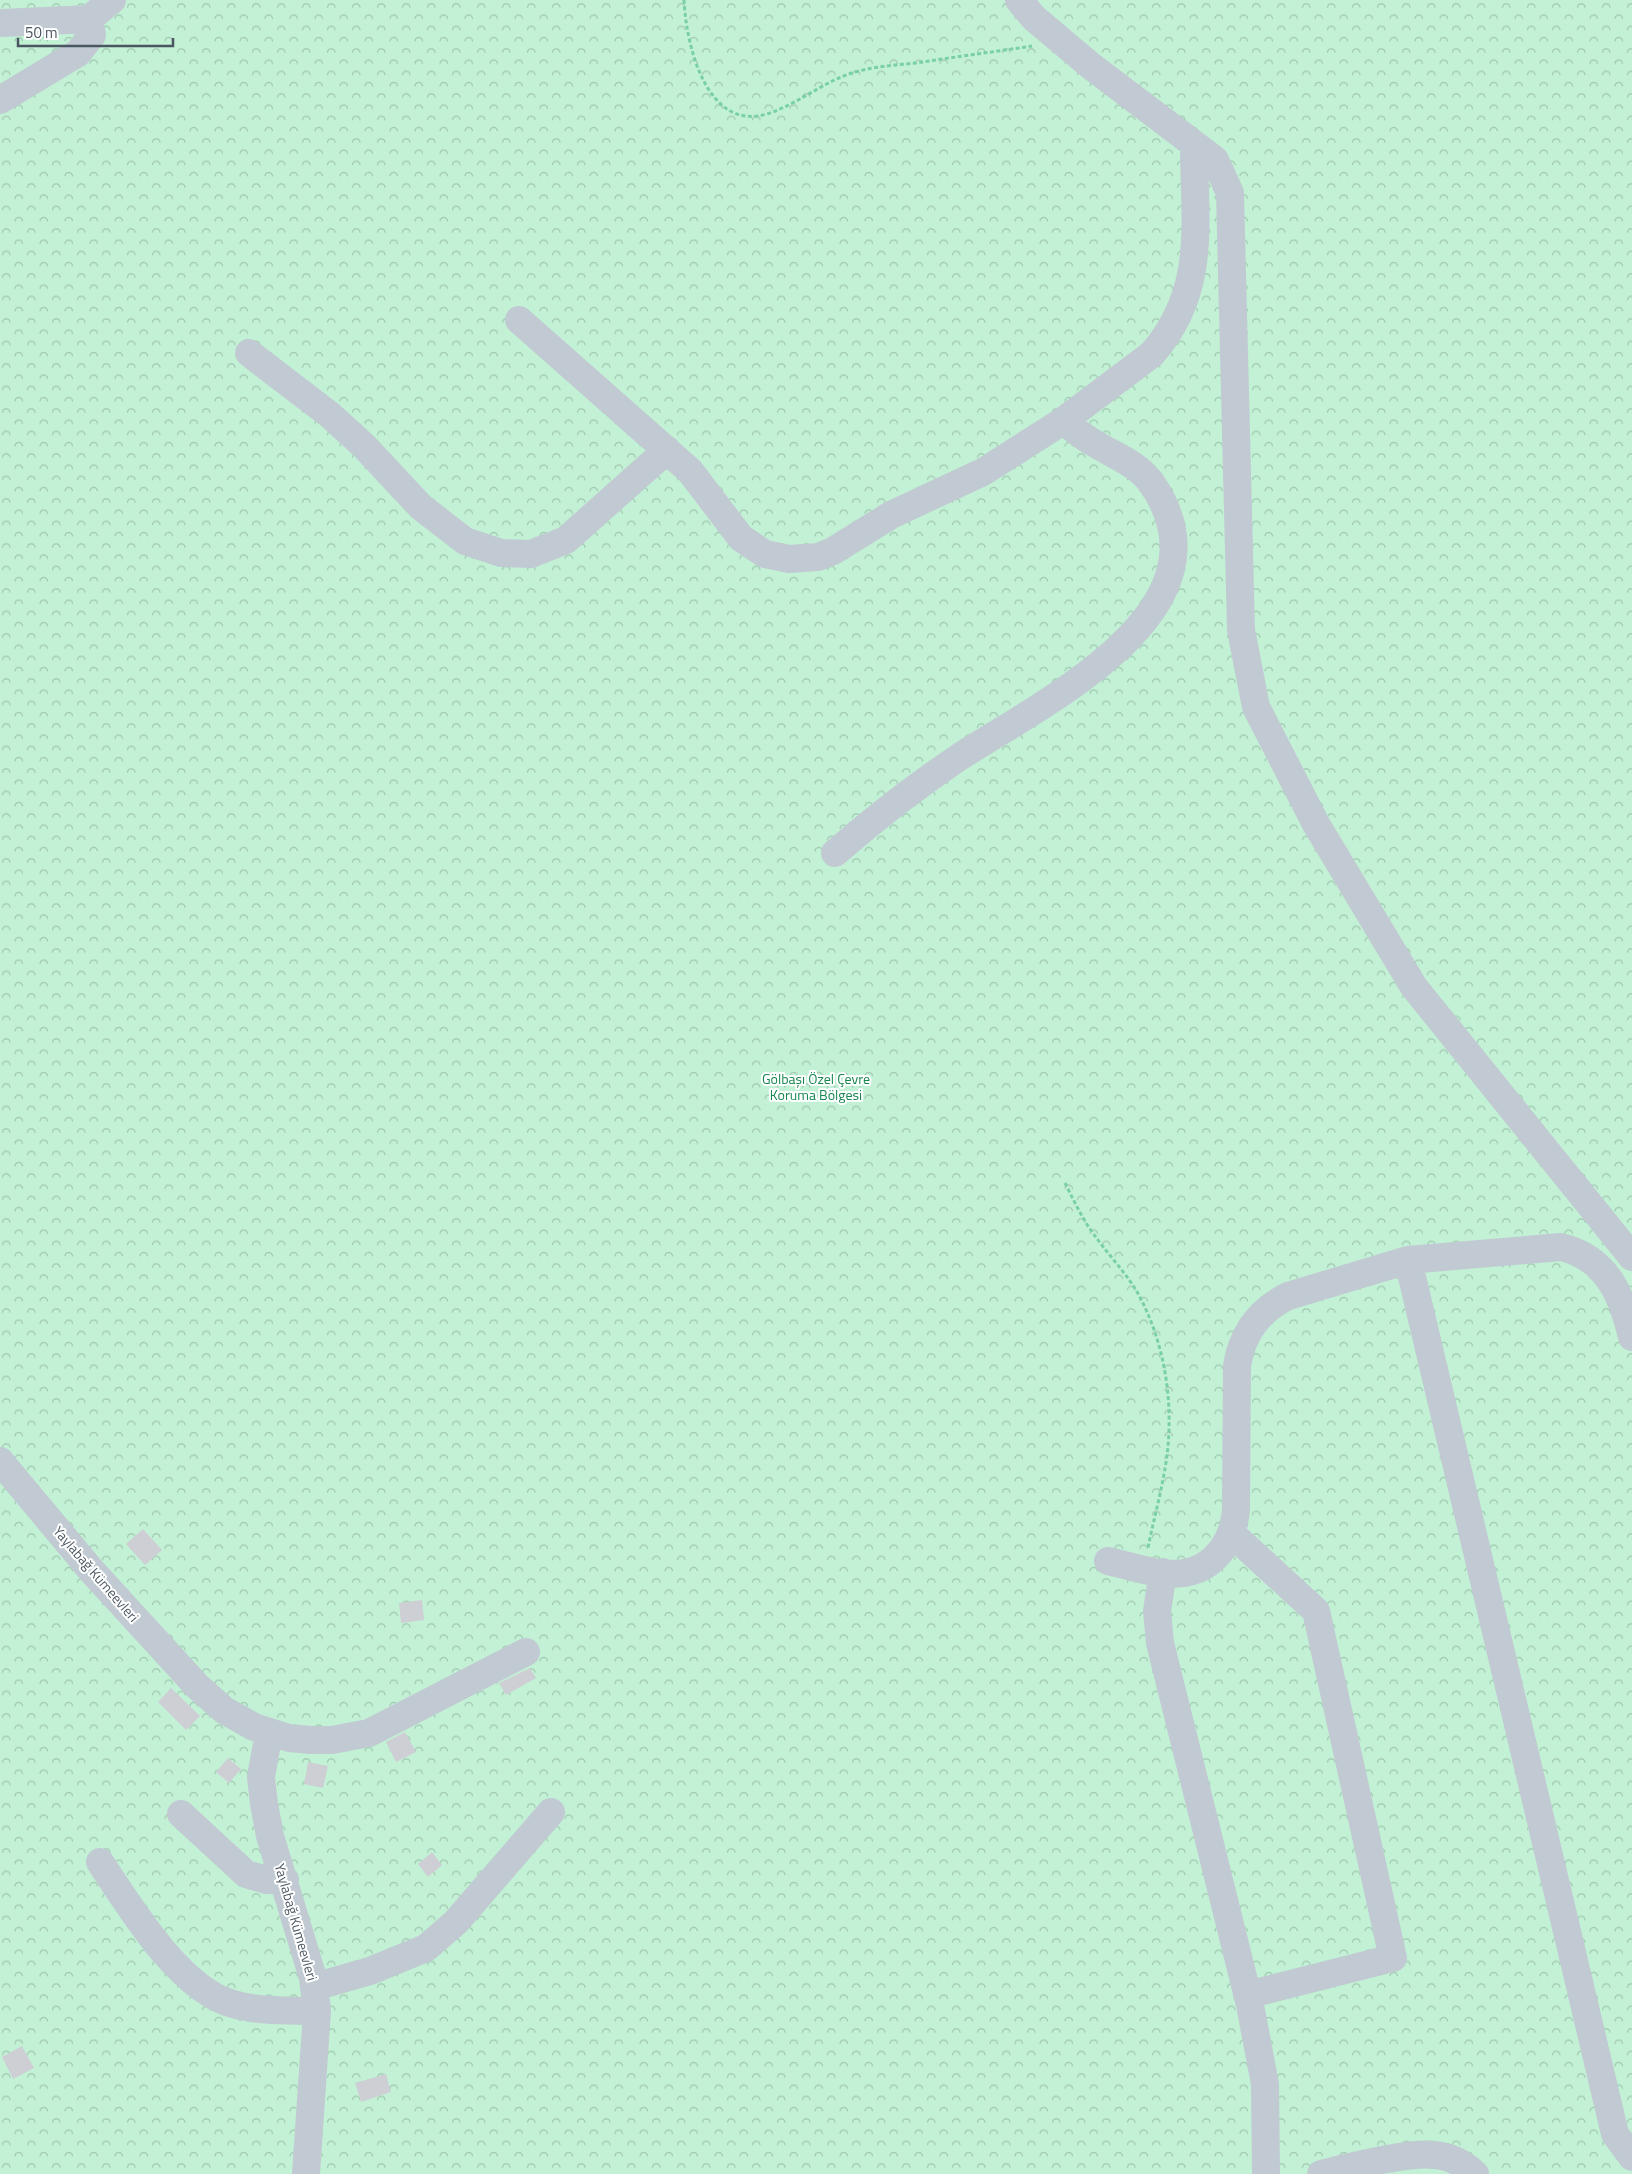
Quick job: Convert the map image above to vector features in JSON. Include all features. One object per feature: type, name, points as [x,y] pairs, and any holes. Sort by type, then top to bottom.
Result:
[{"type":"street","points":[[0,22],[89,19],[112,0]]},
{"type":"street","points":[[1019,0],[1034,18],[1055,36],[1215,160],[1230,194],[1241,630],[1256,707],[1316,824],[1414,987],[1631,1256],[1605,1274]]},
{"type":"street","points":[[0,100],[78,53],[92,35],[89,19]]},
{"type":"street","points":[[519,320],[690,471],[741,538],[765,554],[776,558],[801,560],[818,557],[833,551],[891,515],[983,472],[1063,421],[1152,354],[1163,341],[1181,312],[1192,276],[1194,256],[1194,144]]},
{"type":"street","points":[[249,353],[330,415],[388,470],[421,506],[465,541],[501,553],[531,554],[566,540],[667,450]]},
{"type":"street","points":[[835,853],[874,820],[949,764],[1078,684],[1100,666],[1139,626],[1170,579],[1173,549],[1172,534],[1164,505],[1148,479],[1138,468],[1092,442],[1063,421]]},
{"type":"street","points":[[1108,1562],[1184,1573],[1208,1563],[1222,1550],[1232,1534],[1236,1509],[1237,1366],[1239,1353],[1250,1329],[1266,1310],[1288,1296],[1408,1260],[1561,1247],[1584,1255],[1605,1274],[1625,1306],[1632,1337]]},
{"type":"street","points":[[1408,1260],[1616,2134],[1632,2157]]},
{"type":"street","name":"Yaylabağ Kümeevleri","points":[[0,1461],[90,1570],[210,1699],[239,1720],[269,1732],[311,1740],[332,1740],[369,1734],[526,1652]]},
{"type":"street","points":[[1232,1534],[1316,1611],[1393,1958],[1248,1996]]},
{"type":"street","points":[[1154,1570],[1160,1643],[1248,1996],[1265,2084],[1266,2174]]},
{"type":"street","name":"Yaylabağ Kümeevleri","points":[[269,1732],[261,1777],[264,1804],[270,1836],[285,1880],[316,1999],[306,2174]]},
{"type":"street","points":[[100,1862],[133,1912],[182,1972],[205,1991],[232,2004],[248,2008],[316,1999],[370,1971],[426,1948],[456,1922],[551,1812]]},
{"type":"street","points":[[181,1814],[246,1874],[267,1880],[285,1880]]},
{"type":"street","points":[[1321,2174],[1424,2154],[1446,2157],[1466,2166],[1475,2174]]},
{"type":"path","points":[[684,0],[685,16],[705,86],[725,108],[745,115],[767,114],[801,100],[827,82],[862,70],[1043,45],[1055,36]]},
{"type":"path","points":[[1065,1183],[1094,1235],[1123,1271],[1136,1291],[1155,1334],[1162,1357],[1166,1381],[1169,1430],[1154,1570]]},
{"type":"green space","name":"Gölbaşı Özel Çevre Koruma Bölgesi","points":[[0,0],[1632,0],[1632,2174],[0,2174]]},
{"type":"building","points":[[143,1529],[162,1550],[145,1565],[126,1544]]},
{"type":"building","points":[[422,1600],[424,1620],[401,1623],[399,1603]]},
{"type":"building","points":[[530,1668],[536,1678],[506,1695],[499,1683]]},
{"type":"building","points":[[171,1688],[200,1716],[186,1730],[158,1702]]},
{"type":"building","points":[[405,1732],[416,1752],[396,1762],[386,1742]]},
{"type":"building","points":[[228,1758],[241,1769],[229,1783],[216,1772]]},
{"type":"building","points":[[308,1762],[328,1766],[323,1788],[304,1784]]},
{"type":"building","points":[[432,1852],[442,1865],[428,1877],[418,1864]]},
{"type":"building","points":[[22,2046],[34,2068],[13,2079],[2,2057]]},
{"type":"building","points":[[386,2074],[391,2092],[361,2102],[355,2083]]}]
